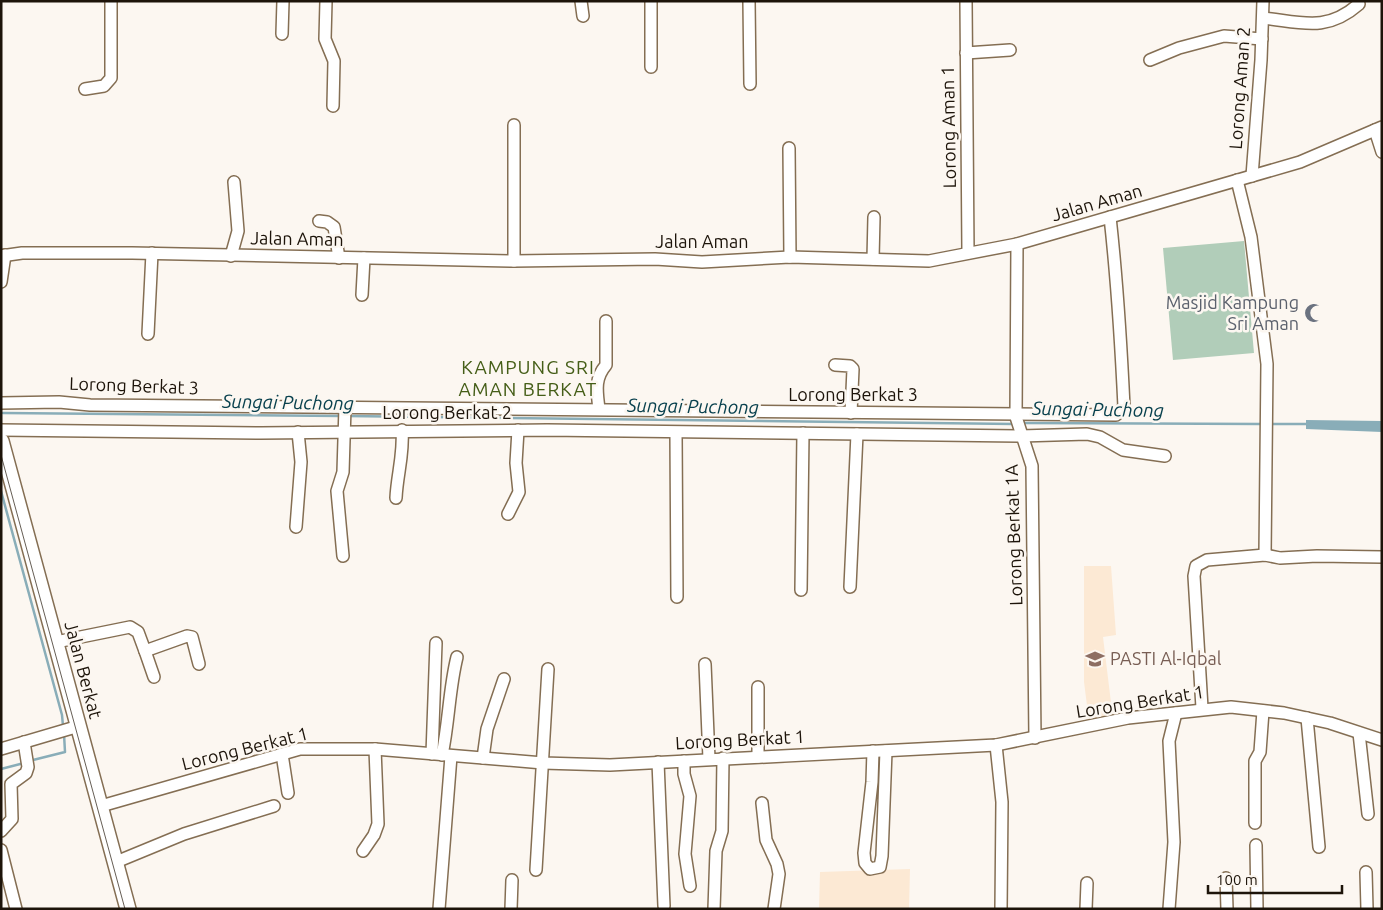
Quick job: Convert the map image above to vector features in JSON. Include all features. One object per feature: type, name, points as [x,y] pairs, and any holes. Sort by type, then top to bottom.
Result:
[{"type":"street","points":[[85,89],[104,86],[111,78],[110,1]]},
{"type":"street","points":[[282,34],[283,1]]},
{"type":"street","points":[[326,1],[325,39],[334,60],[333,106]]},
{"type":"street","points":[[581,1],[583,16]]},
{"type":"street","points":[[651,1],[651,67]]},
{"type":"street","points":[[749,1],[750,84]]},
{"type":"street","name":"Lorong Aman 1","points":[[966,1],[968,253]]},
{"type":"street","name":"Lorong Aman 2","points":[[1252,176],[1263,1]]},
{"type":"street","points":[[1262,18],[1314,25],[1322,24],[1351,12],[1359,4]]},
{"type":"street","points":[[1150,60],[1179,48],[1224,36],[1262,39]]},
{"type":"street","points":[[966,53],[1010,50]]},
{"type":"street","points":[[514,125],[514,260]]},
{"type":"street","points":[[1378,128],[1382,152]]},
{"type":"street","name":"Jalan Aman","points":[[3,255],[152,253],[339,258],[656,259],[702,262],[790,257],[929,261],[1017,244],[1300,162],[1378,128]]},
{"type":"street","points":[[789,148],[790,257]]},
{"type":"street","points":[[1237,180],[1251,238],[1267,364],[1265,555]]},
{"type":"street","points":[[231,256],[238,231],[234,182]]},
{"type":"street","points":[[873,259],[874,217]]},
{"type":"street","name":"Lorong Berkat 3","points":[[1,404],[60,402],[90,405],[345,409],[549,408],[735,413],[1116,414],[1124,407],[1119,338],[1119,303],[1110,217]]},
{"type":"street","points":[[319,221],[327,222],[334,227],[339,258]]},
{"type":"street","name":"Lorong Berkat 1A","points":[[1017,244],[1016,415],[1020,433],[1032,466],[1035,738]]},
{"type":"street","points":[[148,334],[152,253]]},
{"type":"street","points":[[1,282],[3,255]]},
{"type":"street","points":[[362,296],[364,258]]},
{"type":"street","points":[[599,409],[596,386],[599,373],[606,365],[606,321]]},
{"type":"street","points":[[835,365],[852,367],[851,413]]},
{"type":"street","points":[[547,430],[549,408]]},
{"type":"street","points":[[343,556],[337,491],[343,472],[345,409]]},
{"type":"street","points":[[677,597],[681,433],[686,412]]},
{"type":"street","points":[[735,413],[735,433]]},
{"type":"street","name":"Lorong Berkat 2","points":[[1,430],[298,432],[344,428],[681,433],[1087,434],[1100,437],[1123,450],[1165,456]]},
{"type":"street","points":[[396,498],[397,479],[404,452],[402,430]]},
{"type":"street","points":[[508,514],[519,492],[516,447],[518,430]]},
{"type":"street","points":[[296,527],[301,462],[298,432]]},
{"type":"street","points":[[801,590],[803,433]]},
{"type":"street","points":[[850,587],[857,434]]},
{"type":"street","name":"Jalan Berkat","points":[[2,444],[56,642],[75,727],[101,806],[128,909]]},
{"type":"street","points":[[1202,708],[1194,570],[1206,560],[1265,555],[1280,558],[1317,556],[1382,557]]},
{"type":"street","points":[[56,642],[130,627],[138,632],[154,677]]},
{"type":"street","points":[[145,651],[187,636],[192,637],[199,664]]},
{"type":"street","points":[[436,643],[442,755],[439,909]]},
{"type":"street","points":[[442,755],[448,729],[450,687],[458,657]]},
{"type":"street","points":[[705,664],[709,759]]},
{"type":"street","points":[[536,870],[548,669]]},
{"type":"street","points":[[483,758],[488,729],[504,679]]},
{"type":"street","points":[[758,687],[758,757]]},
{"type":"street","name":"Lorong Berkat 1","points":[[101,806],[300,749],[375,749],[543,764],[610,765],[996,745],[1128,718],[1202,708],[1231,707],[1330,723],[1382,740]]},
{"type":"street","points":[[1255,822],[1254,761],[1260,752],[1263,711]]},
{"type":"street","points":[[1169,909],[1174,842],[1169,741],[1176,712]]},
{"type":"street","points":[[1307,718],[1319,847]]},
{"type":"street","points":[[1,749],[75,727]]},
{"type":"street","points":[[1359,733],[1368,814]]},
{"type":"street","points":[[1,831],[12,819],[11,784],[26,773],[28,767],[24,742]]},
{"type":"street","points":[[996,745],[1002,802],[1001,909]]},
{"type":"street","points":[[363,851],[374,835],[378,824],[375,749]]},
{"type":"street","points":[[873,751],[872,782],[864,853],[865,863],[870,868],[880,867],[882,856],[886,751]]},
{"type":"street","points":[[282,754],[288,793]]},
{"type":"street","points":[[714,909],[716,851],[722,831],[724,758]]},
{"type":"street","points":[[684,761],[684,774],[690,796],[685,854],[690,886]]},
{"type":"street","points":[[658,762],[664,906]]},
{"type":"street","points":[[762,803],[766,840],[777,864],[779,874],[774,909]]},
{"type":"street","points":[[116,862],[184,834],[274,806]]},
{"type":"street","points":[[1256,845],[1257,909]]},
{"type":"street","points":[[1,850],[16,909]]},
{"type":"street","points":[[1366,872],[1367,909]]},
{"type":"street","points":[[1226,878],[1227,909]]},
{"type":"street","points":[[512,880],[512,909]]},
{"type":"street","points":[[1086,909],[1087,883]]},
{"type":"shaded area","name":"PASTI Al-Iqbal","points":[[1084,566],[1111,566],[1116,635],[1103,637],[1113,719],[1089,721],[1084,682]]},
{"type":"shaded area","points":[[910,869],[909,909],[819,909],[820,872]]},
{"type":"green space","points":[[1244,241],[1254,353],[1173,360],[1163,248]]},
{"type":"water","points":[[1306,420],[1382,421],[1382,432],[1306,429]]},
{"type":"waterway","name":"Sungai Puchong","points":[[3,413],[342,416]]},
{"type":"waterway","name":"Sungai Puchong","points":[[347,416],[1014,424]]},
{"type":"waterway","name":"Sungai Puchong","points":[[1022,423],[1262,424]]},
{"type":"waterway","name":"Sungai Puchong","points":[[1270,424],[1309,424]]},
{"type":"waterway","points":[[1,491],[62,715],[63,726]]},
{"type":"waterway","points":[[29,761],[65,752],[64,734]]},
{"type":"waterway","points":[[1,769],[24,763]]},
{"type":"tram line","points":[[1,455],[125,909]]},
{"type":"place","name":"Masjid Kampung Sri Aman","points":[[1314,313]]},
{"type":"place","name":"PASTI Al-Iqbal","points":[[1095,659]]},
{"type":"district","name":"KAMPUNG SRI AMAN BERKAT","points":[[528,378]]}]
